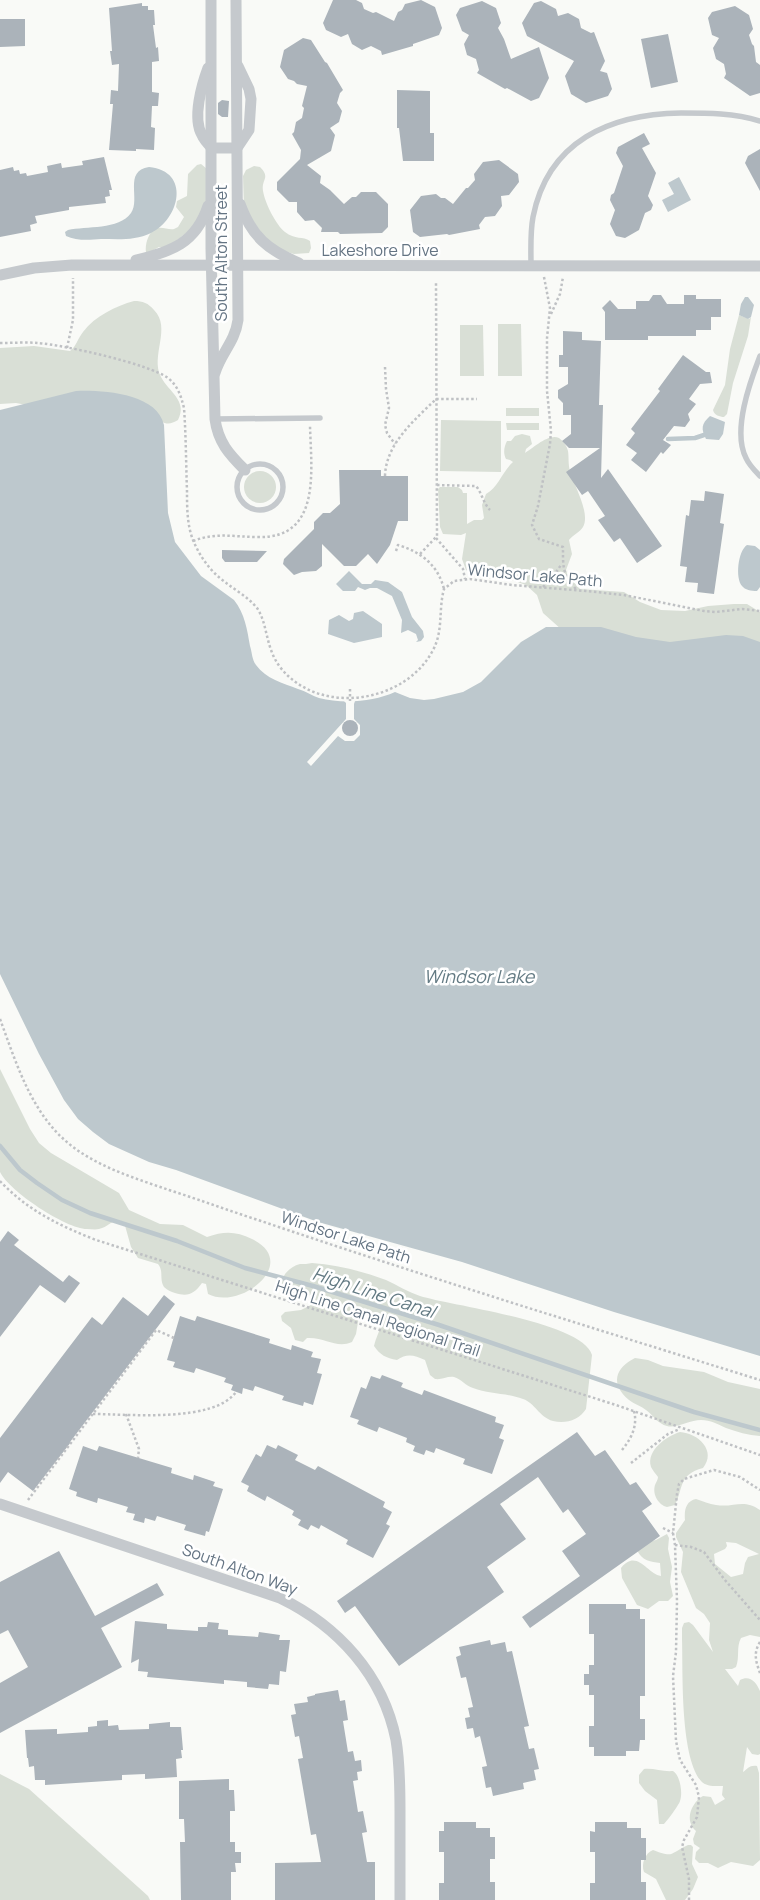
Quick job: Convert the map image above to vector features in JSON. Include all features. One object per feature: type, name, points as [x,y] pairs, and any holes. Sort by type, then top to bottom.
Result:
[{"type":"street","name":"South Alton Street","points":[[210,0],[211,265],[215,419],[218,436],[223,446],[245,470]]},
{"type":"street","points":[[212,148],[237,148],[249,130],[251,99],[249,89],[237,62],[236,0]]},
{"type":"street","name":"South Alton Street","points":[[213,382],[218,363],[232,343],[238,313],[237,148]]},
{"type":"street","points":[[119,264],[156,255],[180,245],[192,236],[200,226],[211,197]]},
{"type":"street","points":[[238,197],[246,218],[259,238],[276,253],[305,266]]},
{"type":"street","name":"Lakeshore Drive","points":[[0,275],[34,268],[119,264],[238,266],[760,266]]},
{"type":"street","name":"South Alton Way","points":[[0,1504],[276,1596],[311,1615],[345,1642],[364,1666],[378,1690],[389,1715],[396,1738],[400,1775],[400,1900]]},
{"type":"lane","points":[[537,266],[533,218],[542,189],[561,160],[572,147],[584,138],[615,122],[644,115],[664,113],[715,113],[760,121]]},
{"type":"lane","points":[[760,356],[746,393],[742,431],[745,457],[760,476]]},
{"type":"lane","points":[[215,419],[320,418]]},
{"type":"lane","points":[[255,464],[263,464],[276,470],[281,476],[284,486],[281,498],[276,504],[263,510],[253,509],[245,504],[240,498],[237,487],[238,479],[245,470],[255,464]]},
{"type":"path","points":[[67,348],[73,314],[72,265]]},
{"type":"path","points":[[537,266],[550,302],[547,348],[547,398],[551,431],[538,506],[532,525],[539,538],[563,547],[562,563],[567,577],[578,590]]},
{"type":"path","points":[[550,316],[560,294],[565,266]]},
{"type":"path","points":[[436,282],[436,538],[463,569],[465,579]]},
{"type":"path","points":[[0,343],[38,343],[67,348],[149,369],[169,379],[178,390],[184,408],[188,514],[193,541],[203,559],[216,574],[256,606],[262,617],[271,652],[280,667],[295,682],[313,692],[350,699],[388,691],[409,679],[422,667],[431,654],[438,638],[444,589],[436,569],[420,554],[398,545],[396,551]]},
{"type":"path","points":[[385,367],[389,408],[385,425],[387,433],[394,444]]},
{"type":"path","points":[[385,476],[387,458],[394,444],[436,399],[477,399]]},
{"type":"path","points":[[193,541],[210,535],[268,537],[282,532],[294,524],[304,512],[310,494],[310,418]]},
{"type":"path","points":[[437,485],[476,486],[480,491],[485,506],[490,510]]},
{"type":"path","points":[[420,554],[436,538]]},
{"type":"path","points":[[542,588],[552,578],[562,563]]},
{"type":"path","name":"Windsor Lake Path","points":[[444,589],[454,581],[465,579],[631,597],[709,612],[742,609],[760,611]]},
{"type":"path","points":[[350,689],[350,699]]},
{"type":"path","name":"Windsor Lake Path","points":[[0,1019],[27,1086],[45,1120],[74,1148],[107,1167],[390,1264],[760,1380]]},
{"type":"path","name":"High Line Canal Regional Trail","points":[[0,1181],[19,1199],[44,1217],[96,1240],[634,1411],[760,1455]]},
{"type":"path","points":[[23,1513],[30,1497],[156,1330],[174,1338]]},
{"type":"path","points":[[93,1414],[180,1414],[197,1412],[216,1406],[232,1397],[236,1392]]},
{"type":"path","points":[[622,1450],[633,1434],[636,1417],[634,1411]]},
{"type":"path","points":[[126,1414],[139,1449],[138,1458]]},
{"type":"path","points":[[631,1463],[668,1434],[681,1428]]},
{"type":"path","points":[[689,1900],[690,1884],[682,1847],[697,1817],[699,1797],[696,1785],[680,1760],[676,1741],[676,1706],[673,1682],[677,1629],[673,1533],[678,1488],[681,1481],[686,1478],[717,1470],[740,1477],[760,1490]]},
{"type":"path","points":[[662,1528],[673,1533]]},
{"type":"path","points":[[675,1545],[691,1547],[704,1552],[724,1579],[760,1620]]},
{"type":"path","points":[[760,1642],[756,1647],[755,1654],[760,1673]]},
{"type":"shaded area","points":[[201,164],[207,169],[209,201],[201,221],[166,249],[159,247],[146,252],[148,237],[152,231],[160,228],[174,229],[178,227],[184,217],[176,207],[177,201],[187,196],[188,174],[197,165]]},
{"type":"shaded area","points":[[254,166],[260,167],[265,174],[263,191],[271,213],[285,232],[310,241],[311,248],[309,253],[294,254],[271,247],[244,208],[243,176],[246,170]]},
{"type":"shaded area","points":[[134,301],[147,304],[159,317],[161,334],[158,369],[164,382],[181,407],[178,420],[167,423],[16,403],[0,404],[0,348],[34,346],[70,351],[88,326],[100,316]]},
{"type":"shaded area","points":[[739,315],[749,319],[751,317],[748,336],[733,383],[727,414],[722,417],[713,410],[725,385],[730,349]]},
{"type":"shaded area","points":[[498,324],[521,324],[522,376],[498,376]]},
{"type":"shaded area","points":[[460,325],[483,325],[484,376],[460,376]]},
{"type":"shaded area","points":[[506,408],[539,408],[539,416],[506,416]]},
{"type":"shaded area","points":[[441,420],[501,421],[501,472],[440,471]]},
{"type":"shaded area","points":[[506,423],[539,423],[539,430],[507,430]]},
{"type":"shaded area","points":[[522,434],[530,436],[532,444],[526,449],[525,453],[546,439],[555,437],[559,438],[566,445],[570,471],[585,514],[582,529],[569,540],[572,554],[566,570],[568,576],[580,589],[624,592],[640,602],[661,610],[685,611],[708,606],[747,604],[760,612],[760,649],[687,648],[562,630],[543,613],[537,595],[526,585],[509,579],[482,579],[466,570],[462,559],[466,533],[461,535],[443,534],[440,527],[438,489],[440,487],[458,487],[463,493],[467,493],[467,524],[474,520],[482,520],[484,518],[482,505],[486,494],[494,488],[513,462],[505,457],[504,450],[507,441],[511,441],[515,436]]},
{"type":"shaded area","points":[[260,471],[272,475],[276,487],[272,499],[260,503],[248,499],[244,487],[248,475]]},
{"type":"shaded area","points":[[0,1069],[30,1129],[39,1143],[51,1153],[119,1193],[129,1210],[160,1224],[183,1225],[207,1237],[230,1233],[241,1234],[252,1239],[265,1249],[270,1260],[268,1271],[260,1282],[249,1290],[235,1296],[221,1298],[208,1294],[206,1284],[202,1283],[190,1294],[184,1295],[172,1292],[164,1287],[161,1269],[158,1264],[138,1258],[131,1247],[124,1222],[112,1222],[98,1229],[78,1227],[66,1223],[39,1208],[14,1189],[0,1172]]},
{"type":"shaded area","points":[[312,1263],[359,1271],[386,1280],[420,1296],[515,1317],[566,1333],[583,1343],[592,1355],[586,1409],[580,1416],[572,1420],[563,1422],[553,1421],[523,1399],[479,1390],[454,1377],[435,1379],[430,1375],[425,1360],[404,1356],[397,1360],[381,1354],[374,1346],[379,1330],[378,1324],[373,1314],[365,1312],[359,1316],[356,1334],[352,1342],[336,1344],[314,1338],[307,1338],[303,1342],[295,1340],[291,1328],[282,1321],[281,1316],[285,1312],[301,1310],[313,1304],[314,1299],[311,1295],[289,1296],[284,1292],[282,1279],[292,1268],[300,1264]]},
{"type":"shaded area","points":[[635,1358],[648,1360],[663,1366],[704,1372],[728,1382],[760,1389],[760,1436],[738,1432],[705,1420],[697,1420],[670,1427],[661,1423],[646,1410],[629,1400],[619,1388],[617,1377],[619,1371]]},
{"type":"shaded area","points":[[680,1432],[699,1439],[704,1444],[708,1455],[707,1462],[703,1468],[689,1474],[683,1482],[675,1505],[667,1507],[659,1502],[655,1496],[654,1489],[658,1477],[651,1467],[650,1461],[655,1450],[664,1440]]},
{"type":"shaded area","points":[[696,1499],[722,1506],[743,1504],[754,1506],[760,1510],[760,1637],[750,1635],[741,1638],[736,1667],[725,1669],[738,1686],[740,1680],[747,1678],[755,1682],[760,1691],[760,1754],[752,1754],[747,1747],[743,1772],[750,1767],[757,1766],[759,1773],[760,1860],[753,1866],[731,1862],[718,1868],[708,1863],[699,1863],[695,1859],[696,1852],[700,1848],[694,1844],[693,1839],[696,1831],[690,1822],[692,1808],[703,1796],[711,1797],[715,1805],[725,1799],[722,1795],[723,1786],[708,1785],[701,1781],[694,1769],[686,1734],[682,1672],[682,1628],[684,1623],[689,1622],[693,1625],[713,1652],[709,1640],[710,1623],[704,1614],[696,1608],[681,1572],[683,1552],[676,1537],[676,1533],[685,1520],[686,1506]],"holes":[[[726,1542],[736,1543],[759,1554],[748,1557],[743,1574],[731,1577],[715,1564],[714,1554],[725,1549],[727,1546]]]},
{"type":"shaded area","points":[[667,1534],[672,1567],[670,1582],[673,1596],[668,1601],[659,1601],[648,1609],[637,1605],[622,1578],[621,1568],[627,1563],[637,1561],[661,1576],[660,1563],[644,1559],[637,1550],[642,1543],[656,1540]]},
{"type":"shaded area","points":[[644,1769],[673,1771],[679,1780],[680,1801],[664,1824],[659,1824],[657,1800],[645,1791],[639,1783],[639,1775]]},
{"type":"shaded area","points":[[0,1774],[29,1789],[148,1896],[150,1900],[0,1900]]},
{"type":"shaded area","points":[[688,1845],[693,1847],[692,1864],[698,1877],[693,1889],[685,1900],[666,1900],[656,1879],[644,1872],[644,1859],[653,1850],[671,1854]]},
{"type":"water","points":[[149,167],[162,170],[171,177],[176,186],[177,196],[174,207],[169,217],[161,226],[145,236],[132,238],[83,240],[66,236],[65,232],[68,230],[111,225],[126,218],[134,207],[134,186],[137,174]]},
{"type":"water","points":[[679,177],[691,200],[668,212],[662,200],[674,194],[668,183]]},
{"type":"water","points":[[745,297],[748,297],[754,305],[751,317],[748,319],[739,315],[741,304]]},
{"type":"water","name":"Windsor Lake","points":[[76,391],[100,391],[127,396],[151,406],[159,414],[164,425],[168,513],[175,542],[201,576],[238,605],[245,622],[254,661],[260,670],[275,680],[316,697],[338,701],[358,701],[377,698],[395,692],[410,698],[424,700],[463,692],[481,682],[521,642],[546,627],[601,627],[636,637],[670,642],[726,635],[743,636],[760,642],[760,1356],[614,1312],[462,1262],[318,1222],[149,1162],[109,1144],[78,1119],[64,1100],[0,974],[0,410]]},
{"type":"water","points":[[710,416],[725,422],[723,434],[719,440],[706,439],[704,435],[703,424]]},
{"type":"water","points":[[747,545],[755,546],[760,550],[760,587],[757,591],[748,590],[740,582],[738,565],[741,553]]},
{"type":"water","points":[[349,571],[362,584],[371,584],[375,580],[388,582],[402,592],[412,617],[423,631],[424,637],[421,641],[416,642],[418,640],[416,634],[408,630],[401,633],[402,620],[392,596],[377,588],[365,590],[358,587],[355,591],[343,591],[336,584]]},
{"type":"water","points":[[363,611],[382,624],[382,637],[354,643],[328,634],[329,620],[339,615],[349,621],[353,619],[354,613]]},
{"type":"pier","points":[[344,701],[355,701],[354,719],[360,725],[360,735],[354,741],[345,741],[338,736],[311,766],[307,762],[346,719],[346,703]]},
{"type":"building","points":[[333,0],[356,0],[362,3],[364,9],[373,13],[376,12],[394,21],[398,12],[402,10],[405,4],[421,0],[435,7],[442,28],[439,35],[413,44],[413,46],[382,55],[381,51],[371,46],[362,50],[352,44],[348,34],[341,37],[326,30],[323,23]]},
{"type":"building","points":[[482,1],[496,8],[501,23],[498,28],[511,59],[539,47],[549,78],[539,98],[531,101],[477,73],[479,70],[476,59],[467,55],[464,44],[469,35],[462,31],[456,15],[460,8]]},
{"type":"building","points":[[541,1],[556,9],[558,16],[568,13],[579,19],[581,28],[591,33],[594,32],[605,61],[600,71],[607,73],[612,89],[608,96],[586,103],[571,94],[565,76],[574,61],[527,36],[522,23],[534,3]]},
{"type":"building","points":[[142,3],[142,6],[148,6],[148,10],[154,10],[155,25],[153,25],[156,48],[158,47],[159,61],[152,62],[152,92],[159,93],[158,106],[152,106],[151,127],[155,128],[154,150],[109,150],[113,104],[110,104],[111,90],[118,91],[119,64],[112,65],[109,8]]},
{"type":"building","points":[[735,6],[749,15],[753,29],[749,35],[754,46],[756,62],[760,65],[760,93],[750,96],[724,78],[726,74],[724,64],[716,59],[713,48],[719,38],[712,35],[708,18],[712,12]]},
{"type":"building","points":[[0,19],[25,19],[25,46],[0,47]]},
{"type":"building","points":[[668,34],[678,82],[651,88],[641,39]]},
{"type":"building","points":[[303,38],[311,40],[343,90],[337,103],[342,111],[339,122],[330,128],[335,135],[331,151],[307,165],[321,176],[320,183],[344,204],[361,192],[376,192],[388,204],[388,227],[382,233],[340,234],[338,232],[321,232],[322,228],[314,220],[305,221],[297,212],[297,202],[289,202],[277,190],[277,182],[300,159],[301,150],[292,134],[296,122],[302,118],[304,108],[302,106],[307,86],[297,84],[288,79],[280,67],[284,50]]},
{"type":"building","points":[[397,90],[430,91],[430,133],[434,133],[434,161],[403,161],[399,128],[397,128]]},
{"type":"building","points":[[222,100],[229,101],[228,117],[222,117],[218,114],[218,103]]},
{"type":"building","points":[[644,133],[650,144],[642,148],[656,173],[648,196],[653,205],[651,210],[645,213],[639,230],[625,238],[616,236],[610,224],[615,210],[610,200],[623,166],[616,153],[618,147]]},
{"type":"building","points":[[760,149],[760,191],[745,163],[748,156]]},
{"type":"building","points":[[104,157],[112,190],[109,190],[110,196],[105,197],[106,203],[69,207],[69,210],[35,216],[37,223],[30,225],[31,231],[0,237],[0,170],[13,167],[14,171],[19,170],[20,174],[26,173],[27,176],[48,172],[47,166],[61,163],[62,168],[83,165],[82,161]]},
{"type":"building","points":[[499,160],[518,174],[519,182],[509,195],[501,196],[502,206],[495,216],[485,217],[479,225],[480,229],[449,235],[420,237],[413,232],[410,210],[421,196],[436,194],[453,204],[475,180],[474,174],[483,162]]},
{"type":"building","points":[[653,295],[661,295],[667,304],[684,304],[684,295],[696,295],[696,299],[721,299],[721,317],[711,317],[711,330],[696,330],[696,336],[648,336],[648,340],[605,340],[605,312],[602,308],[610,300],[618,309],[636,309],[636,301],[649,301]]},
{"type":"building","points":[[563,331],[582,332],[582,340],[601,341],[599,405],[603,405],[601,478],[608,469],[662,546],[637,563],[620,538],[614,542],[598,520],[605,516],[588,491],[582,495],[566,472],[600,448],[569,448],[562,441],[571,434],[571,415],[563,415],[563,403],[558,398],[558,390],[568,384],[568,367],[559,367],[559,355],[563,355]]},
{"type":"building","points":[[683,355],[706,372],[710,372],[712,383],[700,384],[689,399],[696,404],[688,414],[690,420],[685,427],[674,426],[663,440],[671,445],[663,454],[661,452],[646,472],[631,460],[637,453],[626,445],[635,433],[631,429],[660,391],[658,389]]},
{"type":"building","points":[[339,470],[381,470],[381,476],[408,476],[408,521],[398,521],[390,545],[377,564],[368,554],[356,566],[344,566],[322,544],[322,566],[316,571],[302,572],[294,575],[283,564],[284,559],[314,529],[314,522],[323,513],[330,513],[340,504]]},
{"type":"building","points":[[705,491],[724,494],[720,523],[724,524],[714,594],[697,592],[698,583],[685,582],[687,567],[680,566],[686,515],[689,516],[691,500],[704,501]]},
{"type":"building","points":[[222,550],[267,551],[257,562],[225,562],[222,558]]},
{"type":"building","points":[[347,720],[353,720],[358,725],[356,734],[347,736],[342,731],[342,725]]},
{"type":"building","points":[[8,1231],[19,1240],[14,1245],[63,1282],[69,1275],[80,1283],[65,1303],[40,1285],[0,1337],[0,1242]]},
{"type":"building","points":[[164,1295],[175,1304],[33,1491],[8,1472],[0,1483],[0,1438],[92,1317],[102,1325],[123,1297],[148,1316]]},
{"type":"building","points":[[180,1316],[195,1321],[197,1316],[270,1339],[269,1343],[291,1350],[292,1345],[313,1352],[311,1357],[321,1359],[317,1373],[322,1374],[313,1405],[304,1402],[303,1406],[282,1400],[284,1396],[255,1386],[253,1391],[243,1388],[242,1394],[231,1390],[233,1385],[224,1382],[226,1378],[196,1368],[194,1373],[173,1367],[175,1362],[167,1360]]},
{"type":"building","points":[[382,1375],[403,1383],[401,1387],[422,1395],[424,1390],[496,1417],[495,1422],[504,1425],[499,1438],[504,1440],[492,1474],[463,1464],[465,1459],[436,1448],[434,1453],[426,1450],[424,1455],[413,1451],[415,1446],[406,1442],[407,1438],[379,1427],[377,1432],[357,1424],[359,1420],[350,1417],[361,1387],[366,1389],[371,1376],[380,1379]]},
{"type":"building","points":[[577,1432],[595,1456],[605,1450],[630,1485],[636,1482],[652,1504],[642,1511],[660,1536],[530,1628],[522,1617],[580,1576],[562,1551],[586,1534],[568,1509],[563,1513],[538,1477],[500,1504],[526,1539],[487,1567],[504,1592],[399,1666],[355,1606],[345,1613],[337,1601]]},
{"type":"building","points":[[267,1445],[276,1449],[278,1445],[298,1455],[295,1460],[315,1470],[318,1466],[385,1502],[383,1507],[392,1512],[386,1524],[390,1526],[373,1558],[346,1544],[348,1540],[321,1525],[319,1529],[311,1525],[308,1530],[298,1525],[301,1520],[292,1515],[294,1511],[267,1496],[265,1501],[247,1491],[249,1486],[241,1482],[256,1454],[261,1457]]},
{"type":"building","points":[[83,1446],[97,1451],[99,1446],[172,1468],[171,1473],[193,1480],[194,1475],[215,1482],[213,1486],[223,1489],[209,1532],[206,1531],[205,1536],[184,1530],[186,1525],[157,1516],[155,1521],[145,1518],[144,1523],[133,1520],[135,1514],[126,1512],[128,1507],[98,1498],[97,1503],[76,1496],[77,1492],[69,1489]]},
{"type":"building","points":[[59,1551],[95,1616],[157,1583],[164,1595],[101,1628],[122,1667],[0,1733],[0,1683],[28,1667],[8,1630],[0,1634],[0,1582]]},
{"type":"building","points":[[589,1604],[626,1604],[626,1609],[640,1609],[640,1619],[645,1619],[645,1696],[640,1696],[640,1719],[645,1719],[645,1740],[640,1740],[639,1751],[626,1751],[626,1756],[594,1756],[594,1747],[589,1747],[589,1726],[594,1726],[594,1695],[589,1695],[589,1685],[584,1685],[584,1674],[589,1674],[589,1665],[594,1665],[594,1634],[589,1634]]},
{"type":"building","points":[[135,1621],[167,1624],[167,1629],[198,1631],[198,1627],[207,1627],[208,1622],[219,1623],[218,1629],[228,1630],[228,1635],[258,1637],[259,1632],[280,1635],[279,1640],[290,1640],[286,1672],[280,1671],[279,1685],[269,1684],[268,1689],[247,1687],[247,1682],[224,1680],[224,1684],[147,1677],[148,1672],[138,1671],[139,1659],[131,1663]]},
{"type":"building","points":[[490,1640],[491,1645],[505,1642],[507,1652],[512,1651],[529,1726],[524,1727],[529,1749],[534,1748],[539,1769],[534,1770],[536,1780],[523,1783],[524,1789],[493,1796],[491,1787],[486,1788],[482,1767],[487,1766],[480,1736],[475,1738],[473,1728],[467,1729],[465,1718],[470,1717],[468,1708],[473,1707],[466,1677],[461,1678],[456,1657],[461,1655],[459,1647]]},
{"type":"building","points":[[338,1690],[340,1701],[345,1700],[348,1720],[343,1721],[348,1752],[353,1751],[355,1761],[361,1760],[362,1771],[357,1772],[358,1780],[353,1781],[358,1812],[363,1811],[367,1832],[362,1833],[367,1862],[375,1862],[375,1900],[275,1900],[275,1863],[321,1862],[316,1834],[311,1835],[298,1759],[303,1758],[299,1736],[295,1737],[291,1715],[296,1714],[294,1704],[308,1702],[307,1697],[315,1694]]},
{"type":"building","points":[[108,1720],[108,1726],[118,1725],[119,1730],[149,1729],[149,1724],[170,1722],[170,1727],[181,1727],[183,1750],[181,1750],[182,1758],[176,1759],[177,1777],[145,1779],[145,1774],[122,1775],[122,1780],[45,1785],[45,1780],[35,1780],[34,1766],[29,1767],[27,1758],[25,1730],[57,1729],[57,1734],[88,1732],[88,1727],[97,1726],[97,1721]]},
{"type":"building","points":[[229,1779],[229,1790],[234,1790],[235,1811],[230,1811],[230,1842],[235,1842],[235,1852],[241,1852],[241,1863],[235,1863],[236,1872],[231,1872],[231,1900],[181,1900],[180,1842],[185,1842],[184,1819],[179,1819],[179,1781]]},
{"type":"building","points":[[444,1822],[476,1822],[476,1828],[490,1828],[490,1837],[495,1837],[495,1859],[490,1859],[490,1882],[495,1882],[495,1900],[439,1900],[439,1883],[444,1883],[444,1852],[439,1852],[439,1831],[444,1831]]},
{"type":"building","points":[[595,1822],[627,1822],[627,1828],[641,1828],[641,1838],[646,1838],[646,1860],[641,1860],[641,1882],[646,1882],[646,1900],[590,1900],[590,1883],[595,1883],[595,1852],[590,1852],[590,1831],[595,1832]]},
{"type":"waterway","points":[[668,439],[695,438],[704,435]]},
{"type":"waterway","name":"High Line Canal","points":[[0,1146],[20,1170],[37,1183],[62,1200],[90,1213],[177,1241],[245,1268],[313,1286],[439,1325],[694,1412],[760,1430]]}]
